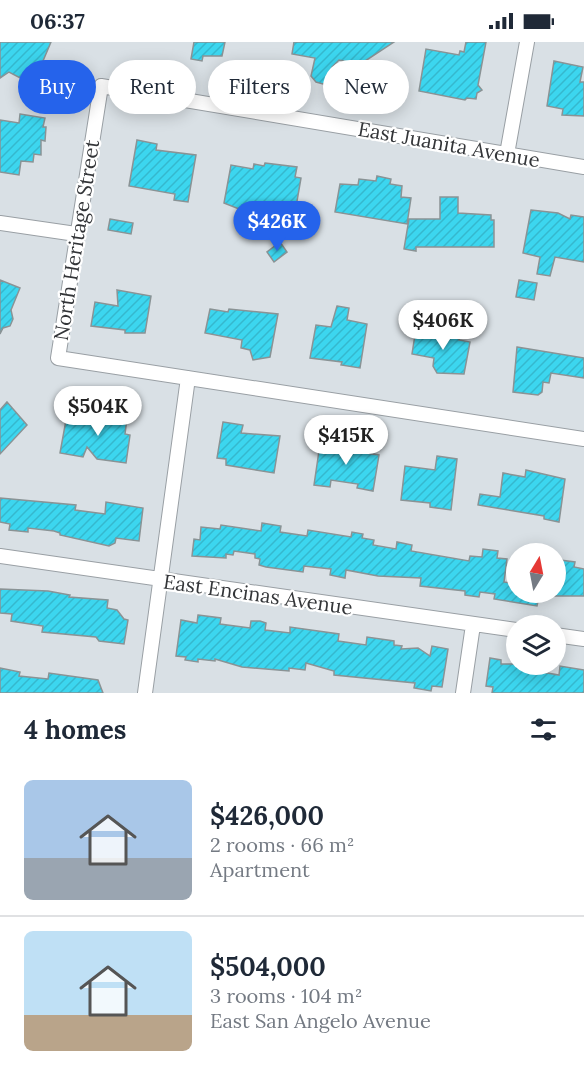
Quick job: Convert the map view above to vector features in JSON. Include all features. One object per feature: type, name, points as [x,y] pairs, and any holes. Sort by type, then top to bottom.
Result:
[{"type":"street","points":[[507,154],[527,42]]},
{"type":"street","name":"East Juanita Avenue","points":[[101,86],[584,167]]},
{"type":"street","name":"North Heritage Street","points":[[101,86],[58,358],[188,378]]},
{"type":"street","points":[[0,223],[76,234]]},
{"type":"street","points":[[145,693],[188,378],[584,439]]},
{"type":"street","name":"East Encinas Avenue","points":[[0,556],[160,581],[506,629]]},
{"type":"street","points":[[463,693],[473,625]]},
{"type":"street","points":[[566,637],[584,639]]},
{"type":"building","points":[[0,42],[51,42],[43,60],[18,60],[18,77],[9,72],[0,78]]},
{"type":"building","points":[[194,42],[225,42],[222,56],[203,56],[202,61],[191,59]]},
{"type":"building","points":[[294,42],[394,42],[367,60],[323,60],[323,84],[316,82],[311,76],[315,58],[292,54]]},
{"type":"building","points":[[466,42],[486,42],[478,85],[482,90],[477,93],[476,99],[467,98],[465,100],[419,91],[426,49],[459,55],[460,51],[464,52]]},
{"type":"building","points":[[554,61],[583,67],[580,82],[584,82],[584,116],[562,115],[563,109],[547,106]]},
{"type":"building","points":[[20,114],[45,118],[43,127],[46,127],[45,141],[41,140],[41,155],[34,154],[33,162],[21,161],[19,175],[0,172],[0,120],[19,123]]},
{"type":"building","points":[[137,140],[157,144],[156,150],[196,155],[188,202],[174,200],[175,194],[129,186]]},
{"type":"building","points":[[265,163],[297,167],[295,177],[301,178],[296,207],[290,206],[288,214],[255,205],[244,211],[224,203],[231,165],[253,169],[254,164],[264,166]]},
{"type":"building","points":[[377,176],[391,179],[390,184],[402,186],[401,197],[411,198],[407,224],[335,212],[340,184],[358,185],[359,179],[376,181]]},
{"type":"building","points":[[440,197],[458,197],[458,213],[491,215],[491,220],[494,220],[494,247],[416,247],[416,251],[404,249],[409,219],[440,219]]},
{"type":"building","points":[[531,210],[558,213],[570,219],[571,215],[584,217],[584,262],[555,257],[550,276],[537,274],[540,257],[523,253]]},
{"type":"building","points":[[110,219],[133,223],[131,234],[108,230]]},
{"type":"building","points":[[280,242],[287,252],[274,262],[267,252]]},
{"type":"building","points":[[0,280],[20,288],[11,310],[13,319],[10,326],[3,328],[0,334]]},
{"type":"building","points":[[519,280],[537,283],[534,300],[516,297]]},
{"type":"building","points":[[117,290],[151,296],[145,333],[125,333],[125,330],[91,326],[95,302],[118,306]]},
{"type":"building","points":[[337,306],[349,308],[347,320],[367,324],[360,368],[341,365],[342,362],[310,358],[316,325],[331,327]]},
{"type":"building","points":[[210,309],[278,314],[270,357],[253,360],[250,350],[241,348],[242,340],[205,333]]},
{"type":"building","points":[[428,330],[460,335],[459,340],[470,342],[464,374],[437,373],[433,366],[434,358],[412,354],[415,335],[418,336],[419,332],[427,333]]},
{"type":"building","points":[[517,347],[584,358],[584,378],[551,373],[549,383],[543,382],[542,392],[538,395],[513,392]]},
{"type":"building","points":[[7,402],[27,425],[0,454],[0,410]]},
{"type":"building","points":[[111,408],[128,411],[125,434],[130,435],[126,463],[97,459],[87,447],[83,457],[60,453],[66,420],[87,423],[88,416],[109,419]]},
{"type":"building","points":[[223,422],[243,425],[241,433],[280,436],[274,473],[226,465],[226,459],[217,458]]},
{"type":"building","points":[[320,444],[350,449],[351,444],[367,447],[366,453],[379,455],[373,491],[357,488],[358,484],[331,480],[330,487],[314,485]]},
{"type":"building","points":[[437,456],[457,459],[451,510],[430,507],[430,503],[401,500],[405,466],[435,470]]},
{"type":"building","points":[[526,470],[565,479],[559,522],[544,519],[544,516],[478,505],[480,494],[500,497],[503,473],[525,477]]},
{"type":"building","points":[[0,498],[76,505],[75,510],[105,514],[106,502],[143,508],[139,541],[116,538],[115,543],[109,546],[60,535],[54,531],[28,528],[28,532],[9,530],[10,524],[0,522]]},
{"type":"building","points":[[262,523],[281,526],[280,532],[307,536],[308,530],[351,537],[352,532],[363,534],[362,538],[374,540],[373,545],[396,549],[397,542],[412,545],[411,551],[469,561],[470,556],[482,557],[483,549],[498,551],[497,558],[506,559],[504,582],[506,582],[506,601],[494,599],[495,594],[480,592],[479,597],[465,595],[465,591],[420,586],[421,578],[378,576],[346,570],[345,578],[330,575],[331,569],[304,566],[303,572],[266,567],[259,565],[260,559],[255,558],[255,554],[234,551],[233,555],[226,554],[226,558],[192,556],[194,539],[200,540],[201,527],[220,529],[221,525],[261,531]]},
{"type":"building","points":[[566,561],[575,562],[574,567],[584,569],[584,596],[566,596]]},
{"type":"building","points":[[0,589],[48,591],[70,595],[69,597],[108,600],[107,608],[117,610],[124,619],[128,620],[124,644],[99,641],[96,637],[42,632],[43,626],[11,621],[12,614],[0,613]]},
{"type":"building","points":[[519,603],[538,603],[537,606]]},
{"type":"building","points":[[198,615],[221,618],[220,624],[250,628],[251,621],[260,621],[266,623],[265,630],[290,633],[290,627],[339,634],[338,641],[366,645],[367,637],[394,641],[394,645],[402,646],[401,649],[418,648],[430,656],[432,646],[448,649],[442,687],[432,686],[431,691],[414,688],[415,683],[334,675],[334,671],[306,663],[305,670],[289,668],[289,671],[242,667],[215,659],[215,661],[198,659],[198,662],[185,660],[186,657],[176,656],[181,620],[197,623]]},
{"type":"building","points":[[490,658],[501,660],[501,664],[506,664],[506,675],[566,675],[566,667],[584,670],[584,693],[492,693],[493,687],[486,686]]},
{"type":"building","points":[[0,668],[20,672],[19,676],[48,679],[49,673],[98,680],[103,693],[0,693]]}]
